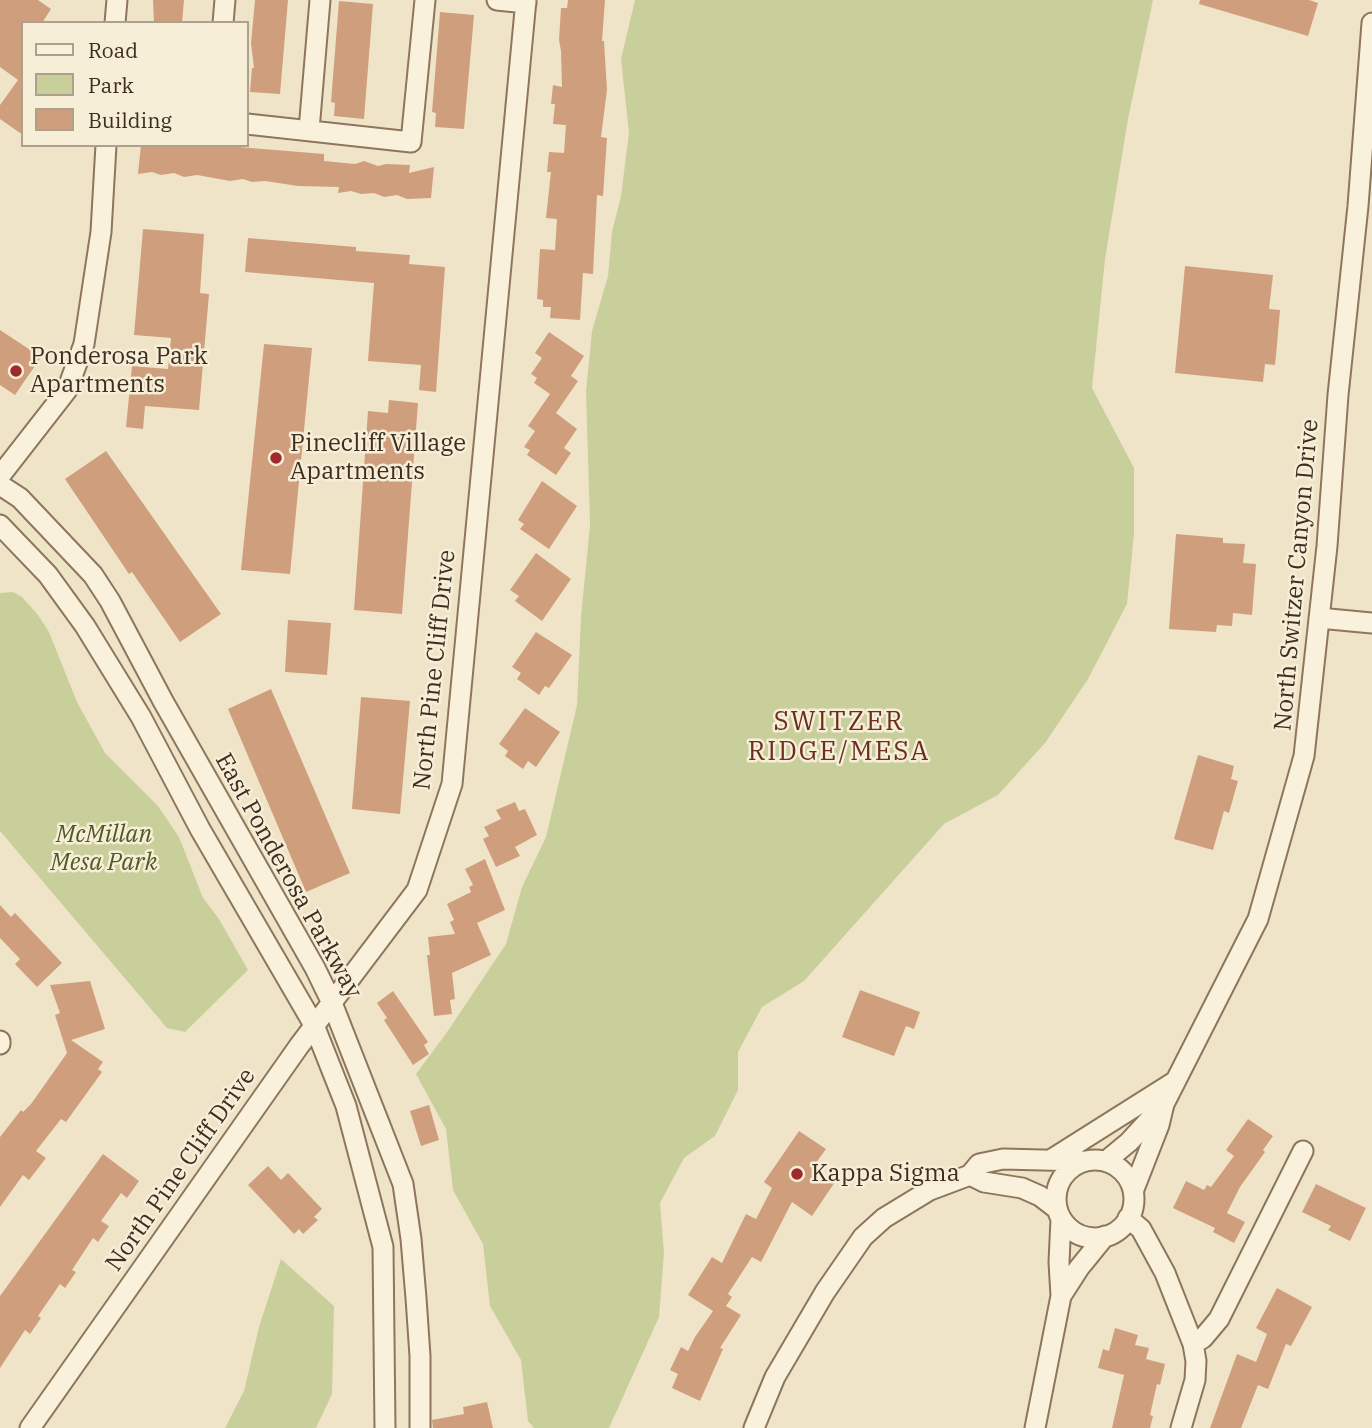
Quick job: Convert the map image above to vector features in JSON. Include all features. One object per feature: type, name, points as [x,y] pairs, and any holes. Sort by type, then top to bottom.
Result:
[{"type":"street","points":[[115,21],[117,0]]},
{"type":"street","points":[[223,21],[225,0]]},
{"type":"street","points":[[309,130],[320,0]]},
{"type":"street","points":[[248,124],[411,142],[425,0]]},
{"type":"street","points":[[497,0],[526,1]]},
{"type":"street","name":"North Pine Cliff Drive","points":[[30,1428],[314,1025],[417,890],[452,784],[526,1]]},
{"type":"street","name":"North Switzer Canyon Drive","points":[[1134,1189],[1159,1125],[1164,1104],[1258,919],[1304,756],[1358,206],[1372,23]]},
{"type":"street","points":[[0,476],[67,390],[84,344],[101,232],[106,147]]},
{"type":"street","name":"East Ponderosa Parkway","points":[[0,485],[20,498],[93,575],[110,601],[332,1003],[403,1184],[412,1253],[420,1356],[420,1428]]},
{"type":"street","name":"East Ponderosa Parkway","points":[[0,525],[48,575],[85,626],[139,715],[200,829],[314,1025],[346,1106],[377,1221],[383,1256],[385,1428]]},
{"type":"street","points":[[1319,618],[1372,623]]},
{"type":"street","points":[[139,715],[163,701]]},
{"type":"street","points":[[1052,1159],[1175,1081]]},
{"type":"street","name":"North Switzer Canyon Drive","points":[[1106,1161],[1129,1142],[1164,1104]]},
{"type":"street","points":[[1193,1344],[1203,1338],[1219,1318],[1303,1151]]},
{"type":"street","points":[[754,1428],[781,1367],[825,1292],[863,1237],[904,1204],[943,1184],[970,1175],[979,1164],[1003,1159],[1092,1159],[1106,1161],[1126,1174],[1134,1189],[1133,1208],[1128,1218],[1105,1236],[1061,1296]]},
{"type":"street","points":[[1035,1428],[1061,1296],[1059,1214],[1056,1198],[1058,1188],[1072,1168],[1082,1161]]},
{"type":"street","points":[[970,1175],[984,1182],[1022,1188],[1040,1196],[1079,1234],[1090,1238],[1105,1236]]},
{"type":"street","points":[[1128,1218],[1141,1229],[1165,1273],[1193,1344],[1195,1380],[1181,1428]]},
{"type":"street","points":[[383,1256],[412,1253]]},
{"type":"green space","points":[[635,0],[1153,0],[1128,119],[1105,259],[1092,388],[1134,468],[1134,534],[1127,604],[1088,679],[1045,743],[998,795],[944,824],[804,981],[762,1007],[738,1052],[738,1090],[715,1136],[684,1158],[660,1203],[664,1253],[659,1317],[609,1428],[534,1428],[528,1421],[521,1360],[490,1306],[483,1244],[453,1190],[446,1129],[416,1074],[506,944],[522,887],[546,837],[577,705],[581,617],[590,525],[586,391],[592,331],[608,276],[612,232],[621,196],[629,133],[621,59]]},
{"type":"green space","name":"McMillan Mesa Park","points":[[13,592],[22,597],[49,632],[77,702],[105,753],[158,806],[179,837],[203,898],[219,919],[248,970],[185,1032],[167,1028],[0,831],[0,593]]},
{"type":"green space","points":[[281,1259],[334,1306],[332,1394],[316,1428],[225,1428],[244,1391],[259,1327]]},
{"type":"building","points":[[0,0],[38,0],[51,9],[43,21],[21,21],[21,134],[0,119],[0,105],[18,80],[0,67]]},
{"type":"building","points":[[153,0],[184,0],[182,21],[154,21]]},
{"type":"building","points":[[255,0],[288,0],[280,94],[250,92],[254,68],[251,43]]},
{"type":"building","points":[[568,0],[605,0],[602,41],[607,90],[601,137],[607,138],[603,196],[597,195],[593,274],[583,273],[580,320],[550,318],[551,307],[543,307],[543,300],[537,299],[540,249],[555,250],[557,219],[546,218],[551,172],[547,172],[549,152],[564,153],[566,125],[553,124],[555,104],[551,104],[553,85],[562,87],[559,40],[561,8],[567,8]]},
{"type":"building","points":[[1200,0],[1309,0],[1318,3],[1308,36],[1199,4]]},
{"type":"building","points":[[339,1],[373,4],[364,119],[334,116],[335,103],[331,102]]},
{"type":"building","points":[[440,12],[474,15],[464,129],[435,127],[436,113],[432,112]]},
{"type":"building","points":[[141,147],[238,147],[324,154],[324,161],[355,164],[364,161],[378,166],[410,165],[409,173],[434,167],[431,198],[407,199],[397,195],[384,197],[374,193],[361,194],[351,191],[338,193],[339,187],[298,186],[243,179],[230,181],[197,175],[184,177],[174,173],[138,174]]},
{"type":"building","points":[[143,229],[204,234],[200,293],[209,294],[199,410],[145,406],[143,429],[126,427],[132,366],[168,369],[171,338],[134,335]]},
{"type":"building","points":[[248,238],[356,247],[356,251],[410,255],[409,264],[445,267],[436,392],[419,390],[421,365],[368,361],[374,283],[245,272]]},
{"type":"building","points":[[1185,266],[1273,275],[1269,309],[1280,310],[1277,345],[1275,365],[1265,364],[1263,382],[1175,373]]},
{"type":"building","name":"Ponderosa Park Apartments","points":[[0,330],[41,357],[15,395],[0,385]]},
{"type":"building","points":[[549,332],[584,356],[571,376],[578,381],[556,413],[577,429],[564,448],[571,453],[556,475],[527,455],[530,450],[524,447],[535,431],[528,426],[550,394],[534,383],[537,378],[531,374],[542,358],[535,353]]},
{"type":"building","name":"Pinecliff Village Apartments","points":[[264,344],[312,348],[290,574],[241,570]]},
{"type":"building","name":"Pinecliff Village Apartments","points":[[389,400],[418,403],[402,614],[354,610],[368,411],[388,413]]},
{"type":"building","points":[[106,451],[221,614],[180,642],[132,572],[129,574],[65,479]]},
{"type":"building","points":[[542,481],[577,506],[549,549],[520,529],[524,524],[518,520]]},
{"type":"building","points":[[1176,534],[1223,538],[1223,543],[1245,544],[1243,563],[1256,564],[1252,615],[1233,613],[1232,626],[1217,625],[1216,632],[1169,629]]},
{"type":"building","points":[[536,553],[571,579],[542,621],[515,601],[519,596],[510,590]]},
{"type":"building","points":[[288,620],[331,623],[327,675],[285,672]]},
{"type":"building","points":[[536,632],[572,655],[549,688],[545,686],[539,695],[517,679],[521,673],[512,667]]},
{"type":"building","points":[[271,689],[350,873],[306,892],[228,709]]},
{"type":"building","points":[[361,697],[410,701],[400,814],[352,809]]},
{"type":"building","points":[[525,708],[560,732],[536,767],[528,761],[523,769],[505,756],[508,751],[499,744]]},
{"type":"building","points":[[1198,755],[1234,766],[1231,779],[1238,781],[1229,813],[1224,811],[1213,850],[1174,839]]},
{"type":"building","points":[[515,802],[519,811],[525,809],[537,835],[515,847],[520,856],[496,867],[483,839],[489,836],[484,827],[501,819],[496,810]]},
{"type":"building","points":[[485,859],[505,910],[477,923],[491,955],[452,973],[455,999],[450,1000],[452,1014],[434,1016],[427,955],[430,955],[428,937],[455,934],[450,922],[454,920],[447,904],[471,892],[469,887],[473,885],[465,869]]},
{"type":"building","points":[[0,905],[11,917],[15,913],[62,963],[37,987],[15,964],[20,959],[0,938]]},
{"type":"building","points":[[90,981],[105,1029],[71,1040],[103,1062],[98,1069],[102,1072],[66,1122],[61,1119],[36,1151],[46,1158],[29,1180],[23,1175],[0,1207],[0,1137],[21,1110],[23,1112],[31,1104],[67,1053],[55,1015],[60,1013],[50,985]]},
{"type":"building","points":[[860,990],[920,1012],[914,1029],[906,1026],[894,1056],[842,1037]]},
{"type":"building","points":[[393,991],[428,1042],[424,1045],[429,1054],[413,1065],[384,1020],[387,1018],[377,1003]]},
{"type":"building","points":[[429,1105],[439,1140],[421,1146],[410,1111]]},
{"type":"building","points":[[1248,1119],[1273,1136],[1240,1187],[1227,1213],[1245,1222],[1234,1243],[1213,1232],[1215,1228],[1173,1208],[1186,1181],[1204,1190],[1207,1185],[1211,1187],[1234,1156],[1226,1150]]},
{"type":"building","points":[[799,1131],[826,1149],[813,1167],[835,1182],[812,1216],[792,1202],[761,1262],[752,1257],[728,1294],[732,1297],[726,1306],[741,1315],[720,1348],[723,1349],[700,1401],[672,1388],[678,1374],[670,1370],[681,1347],[688,1351],[713,1311],[688,1295],[712,1257],[722,1263],[746,1214],[756,1219],[772,1188],[764,1182]]},
{"type":"building","points":[[103,1154],[139,1181],[127,1198],[121,1193],[101,1221],[109,1226],[98,1242],[93,1238],[72,1270],[76,1272],[65,1288],[60,1284],[38,1316],[41,1318],[30,1334],[25,1330],[0,1368],[0,1296]]},
{"type":"building","points":[[268,1166],[281,1180],[288,1173],[322,1209],[314,1217],[318,1220],[303,1234],[299,1229],[294,1234],[248,1185]]},
{"type":"building","points":[[1316,1184],[1366,1208],[1350,1241],[1328,1230],[1331,1226],[1302,1212]]},
{"type":"building","points":[[1277,1288],[1312,1307],[1291,1346],[1286,1344],[1268,1389],[1258,1385],[1241,1428],[1210,1428],[1237,1354],[1256,1362],[1267,1334],[1256,1328]]},
{"type":"building","points":[[1115,1328],[1138,1335],[1135,1345],[1149,1348],[1146,1359],[1165,1364],[1160,1385],[1157,1384],[1150,1428],[1112,1428],[1124,1375],[1098,1368],[1103,1349],[1109,1351]]},
{"type":"building","points":[[487,1402],[493,1428],[433,1428],[432,1420],[464,1414],[463,1407]]},
{"type":"place","name":"Ponderosa Park Apartments","points":[[16,371]]},
{"type":"place","name":"Pinecliff Village Apartments","points":[[276,458]]},
{"type":"place","name":"Kappa Sigma","points":[[797,1174]]},
{"type":"district","name":"SWITZER RIDGE/MESA","points":[[839,737]]}]
